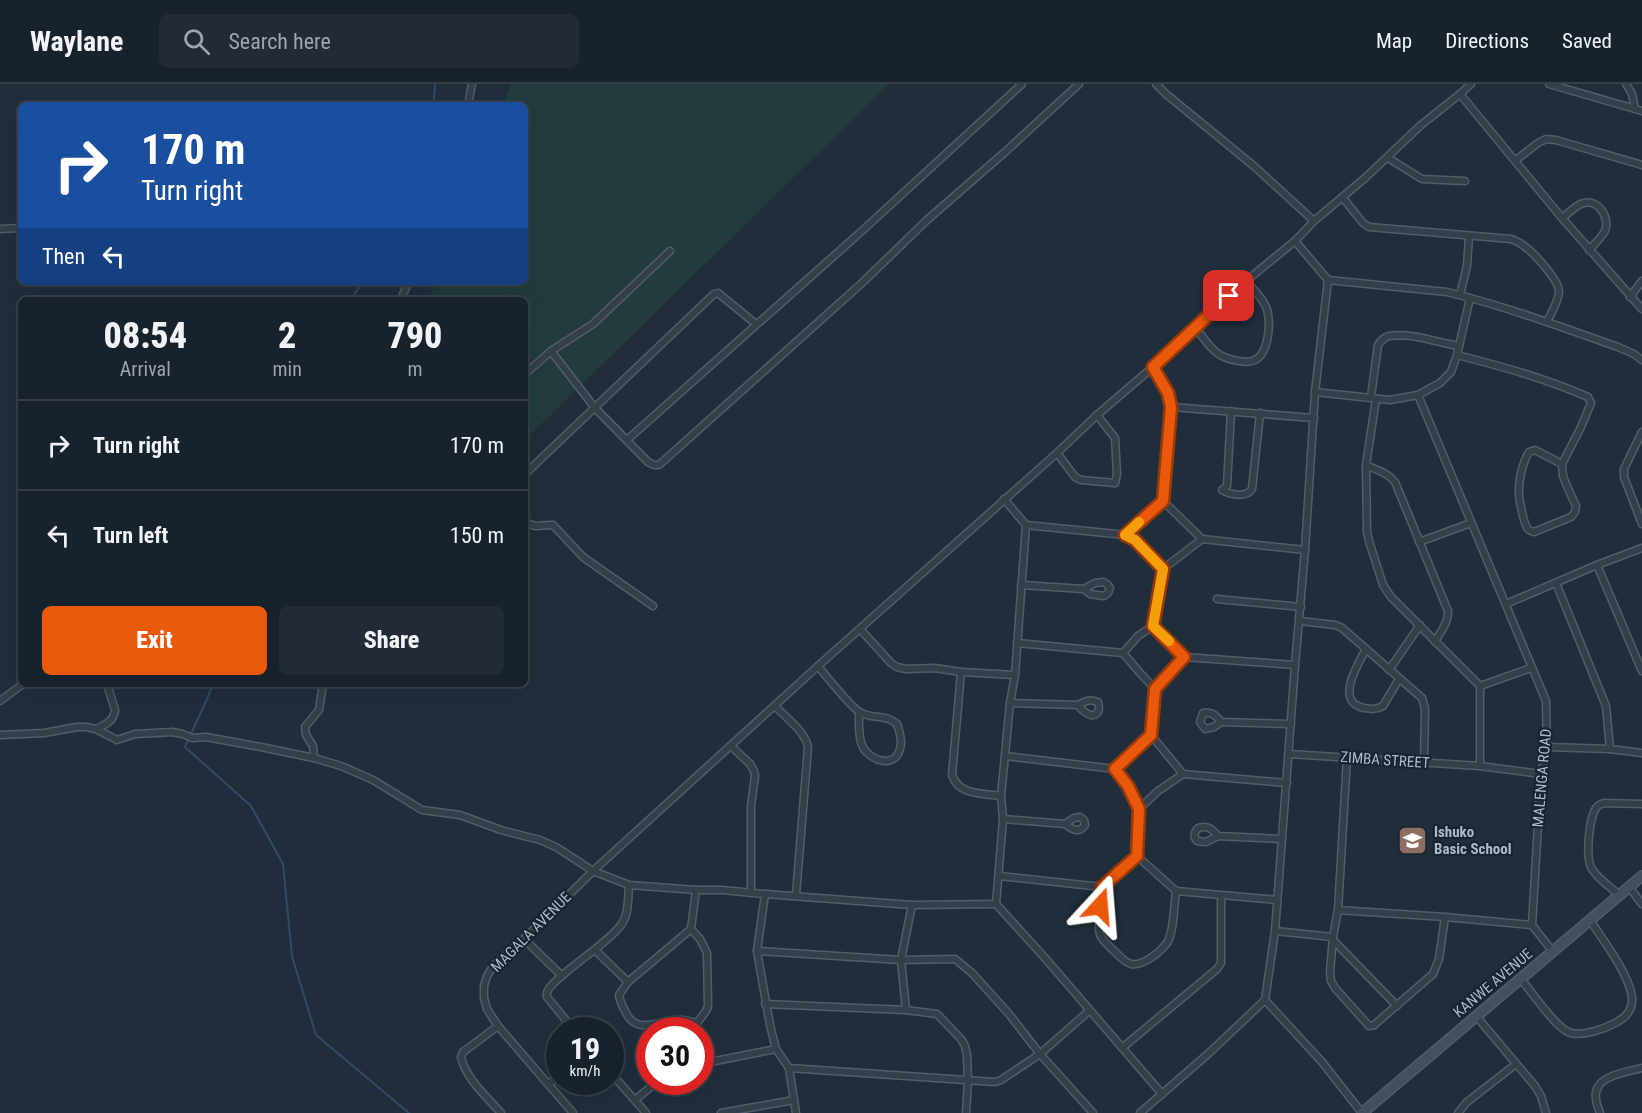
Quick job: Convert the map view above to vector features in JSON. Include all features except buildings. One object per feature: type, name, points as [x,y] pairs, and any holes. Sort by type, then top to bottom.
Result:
[{"type":"main road","name":"KANWE AVENUE","points":[[1362,1113],[1642,876]]},
{"type":"street","points":[[469,102],[472,84]]},
{"type":"street","points":[[627,440],[863,230],[1022,84]]},
{"type":"street","points":[[551,351],[595,408],[648,462],[659,465],[1079,84]]},
{"type":"street","points":[[1156,84],[1255,167],[1314,221]]},
{"type":"street","name":"MAGALA AVENUE","points":[[546,1081],[498,1026],[487,1009],[484,986],[494,965],[524,939],[593,871],[818,666],[1246,281],[1295,241],[1314,221],[1388,158],[1421,125],[1471,84]]},
{"type":"street","points":[[1549,84],[1638,110]]},
{"type":"street","points":[[1626,84],[1638,110]]},
{"type":"street","points":[[1632,94],[1634,84]]},
{"type":"street","points":[[1460,94],[1589,250],[1642,309]]},
{"type":"street","points":[[1516,160],[1546,139],[1642,165]]},
{"type":"street","points":[[1388,158],[1422,179],[1465,181]]},
{"type":"street","points":[[1343,198],[1369,227],[1518,241],[1555,279],[1559,288],[1558,297],[1547,322]]},
{"type":"street","points":[[1562,218],[1584,203],[1591,203],[1601,208],[1606,226],[1589,250]]},
{"type":"street","points":[[0,229],[18,228]]},
{"type":"street","points":[[1460,295],[1467,266],[1469,236]]},
{"type":"street","points":[[1295,241],[1328,280],[1460,295],[1547,322],[1642,358]]},
{"type":"street","points":[[528,371],[551,351],[593,324],[670,251]]},
{"type":"street","points":[[1140,1113],[1208,1054],[1265,999],[1275,931],[1300,621],[1315,392],[1328,280]]},
{"type":"street","points":[[1195,327],[1223,357],[1242,361],[1253,361],[1258,358],[1264,351],[1267,341],[1269,316],[1266,306],[1246,281]]},
{"type":"street","points":[[1630,297],[1642,281]]},
{"type":"street","points":[[528,471],[714,294],[718,293],[756,324]]},
{"type":"street","points":[[1315,392],[1390,400],[1418,395],[1440,383],[1451,372],[1457,355],[1470,298]]},
{"type":"street","points":[[1459,346],[1406,336],[1390,336],[1378,345],[1366,465],[1367,532],[1383,585],[1391,597],[1480,686],[1480,766]]},
{"type":"street","points":[[1457,355],[1519,371],[1554,383],[1588,397],[1591,403],[1562,464],[1563,476],[1576,506],[1575,512],[1571,517],[1534,532],[1531,531],[1526,523],[1519,490],[1526,457],[1529,452],[1535,450],[1562,464]]},
{"type":"street","points":[[1125,535],[1163,501],[1171,407],[1168,393],[1153,367]]},
{"type":"street","name":"MALENGA ROAD","points":[[1418,395],[1546,701],[1546,747],[1541,774],[1532,925]]},
{"type":"street","points":[[1171,407],[1314,418]]},
{"type":"street","points":[[1231,411],[1227,486],[1222,490],[1246,495],[1252,489],[1260,413]]},
{"type":"street","points":[[1057,453],[1075,477],[1081,480],[1115,483],[1117,474],[1115,438],[1097,415]]},
{"type":"street","points":[[1642,432],[1624,469],[1624,477],[1642,524]]},
{"type":"street","points":[[1366,465],[1384,472],[1395,482],[1448,611],[1449,616],[1435,642]]},
{"type":"street","points":[[1004,499],[1026,525],[1125,535],[1135,540],[1163,569]]},
{"type":"street","points":[[1163,501],[1202,539],[1305,550]]},
{"type":"street","points":[[528,523],[538,527],[553,525],[583,557],[653,606]]},
{"type":"street","points":[[1419,542],[1471,523]]},
{"type":"street","points":[[1026,525],[1015,675],[1001,796],[1003,819],[996,904],[1161,1094]]},
{"type":"street","points":[[1123,653],[1138,636],[1153,626],[1163,569],[1202,539]]},
{"type":"street","points":[[1506,603],[1597,564],[1642,548]]},
{"type":"street","points":[[1597,564],[1642,671]]},
{"type":"street","points":[[1556,583],[1606,706],[1610,749]]},
{"type":"street","points":[[1021,585],[1084,589]]},
{"type":"street","points":[[1217,599],[1300,607]]},
{"type":"street","points":[[1300,621],[1335,625],[1342,628],[1422,698],[1425,709],[1424,763]]},
{"type":"street","points":[[1389,670],[1420,625]]},
{"type":"street","points":[[1153,626],[1184,657],[1295,665]]},
{"type":"street","points":[[860,629],[897,667],[1015,675]]},
{"type":"street","points":[[1017,643],[1123,653],[1155,689]]},
{"type":"street","points":[[1366,650],[1350,683],[1350,696],[1356,705],[1374,709],[1383,706],[1399,679]]},
{"type":"street","points":[[1115,769],[1151,735],[1155,689],[1184,657]]},
{"type":"street","points":[[818,666],[859,712],[873,717],[886,717],[897,724],[901,737],[898,755],[893,759],[880,760],[866,753],[860,737],[859,712]]},
{"type":"street","points":[[1480,686],[1531,668]]},
{"type":"street","points":[[961,672],[952,775],[954,782],[966,791],[1001,796]]},
{"type":"street","points":[[0,700],[19,687]]},
{"type":"street","points":[[96,729],[111,720],[115,714],[108,687]]},
{"type":"street","points":[[314,758],[313,746],[306,735],[305,727],[318,710],[322,687]]},
{"type":"street","points":[[1010,703],[1078,705]]},
{"type":"street","points":[[775,706],[803,735],[808,747],[796,896]]},
{"type":"street","points":[[1221,722],[1291,724]]},
{"type":"street","points":[[0,735],[44,733],[77,727],[96,729],[117,740],[135,734],[159,732],[183,734],[192,738],[206,737],[314,758],[373,780],[422,810],[460,815],[501,830],[540,840],[556,847],[593,871],[629,885],[912,904],[996,904]]},
{"type":"street","points":[[1151,735],[1184,774]]},
{"type":"street","points":[[731,746],[750,764],[755,776],[751,806],[752,893]]},
{"type":"street","points":[[1546,747],[1610,749],[1642,753]]},
{"type":"street","name":"ZIMBA STREET","points":[[1289,754],[1480,766],[1541,774]]},
{"type":"street","points":[[1006,756],[1115,769],[1128,786],[1139,809],[1137,856],[1102,887],[1099,932],[1101,938],[1123,960],[1130,964],[1147,960],[1167,942],[1176,891]]},
{"type":"street","points":[[1347,758],[1338,910],[1333,938],[1331,981],[1368,1025],[1374,1025],[1433,974],[1437,967],[1445,917]]},
{"type":"street","points":[[1139,809],[1158,791],[1184,774],[1287,783]]},
{"type":"street","points":[[1620,895],[1599,878],[1590,867],[1587,853],[1594,811],[1598,805],[1604,803],[1642,804]]},
{"type":"street","points":[[1003,819],[1065,824]]},
{"type":"street","points":[[1218,836],[1281,839]]},
{"type":"street","points":[[1137,856],[1176,891],[1277,900]]},
{"type":"street","points":[[999,876],[1102,887]]},
{"type":"street","points":[[563,1017],[547,997],[547,993],[562,976],[595,950],[623,922],[629,885]]},
{"type":"street","points":[[1629,887],[1642,904]]},
{"type":"street","points":[[636,1024],[630,1020],[619,995],[628,982],[692,929],[696,890]]},
{"type":"street","points":[[765,894],[757,951],[765,1004],[776,1049],[789,1068],[796,1113]]},
{"type":"street","points":[[1122,1048],[1217,969],[1221,963],[1221,896]]},
{"type":"street","points":[[906,1010],[902,960],[912,904]]},
{"type":"street","points":[[1338,910],[1532,925],[1553,952]]},
{"type":"street","points":[[1521,979],[1557,1024],[1572,1034],[1593,1031],[1624,1018],[1632,1000],[1631,990],[1624,974],[1590,920]]},
{"type":"street","points":[[692,929],[705,945],[706,953],[708,1005],[703,1017]]},
{"type":"street","points":[[1275,931],[1333,938],[1397,1006]]},
{"type":"street","points":[[524,939],[562,976]]},
{"type":"street","points":[[595,950],[628,982]]},
{"type":"street","points":[[757,951],[902,960],[955,959],[972,973],[1009,1014],[1040,1054],[1093,1113]]},
{"type":"street","points":[[1265,999],[1322,1062],[1362,1113]]},
{"type":"street","points":[[765,1004],[906,1010],[937,1014],[965,1046],[968,1081],[966,1113]]},
{"type":"street","points":[[789,1068],[987,1083],[1001,1080],[1040,1054],[1089,1011]]},
{"type":"street","points":[[1477,1017],[1535,1086],[1546,1113]]},
{"type":"street","points":[[498,1026],[464,1052],[461,1057],[469,1077],[501,1113]]},
{"type":"street","points":[[714,1061],[776,1049]]},
{"type":"street","points":[[1458,1113],[1467,1102],[1516,1064]]},
{"type":"street","points":[[1600,1113],[1595,1098],[1596,1090],[1605,1078],[1642,1068]]},
{"type":"street","points":[[624,1087],[646,1113]]},
{"type":"street","name":"MAGALA AVENUE","points":[[558,1095],[573,1113]]},
{"type":"street","points":[[636,1099],[641,1095]]},
{"type":"street","points":[[721,1113],[794,1100]]},
{"type":"green space","points":[[511,84],[889,84],[528,437],[528,297],[430,297],[435,285],[528,285],[528,102],[504,102]]},
{"type":"waterway","points":[[433,102],[435,84]]},
{"type":"waterway","points":[[352,297],[361,285]]},
{"type":"waterway","points":[[212,687],[185,747],[251,806],[283,864],[292,956],[316,1035],[409,1113]]},
{"type":"slow traffic","points":[[1139,522],[1125,535],[1135,540],[1163,569],[1153,626],[1169,641]]},
{"type":"place","name":"Ishuko Basic School","points":[[1413,841]]},
{"type":"route","points":[[1100,906],[1102,887],[1137,856],[1139,809],[1128,786],[1115,769],[1151,735],[1155,689],[1184,657],[1153,626],[1163,569],[1135,540],[1125,535],[1163,501],[1171,401],[1153,367],[1229,296]]}]
